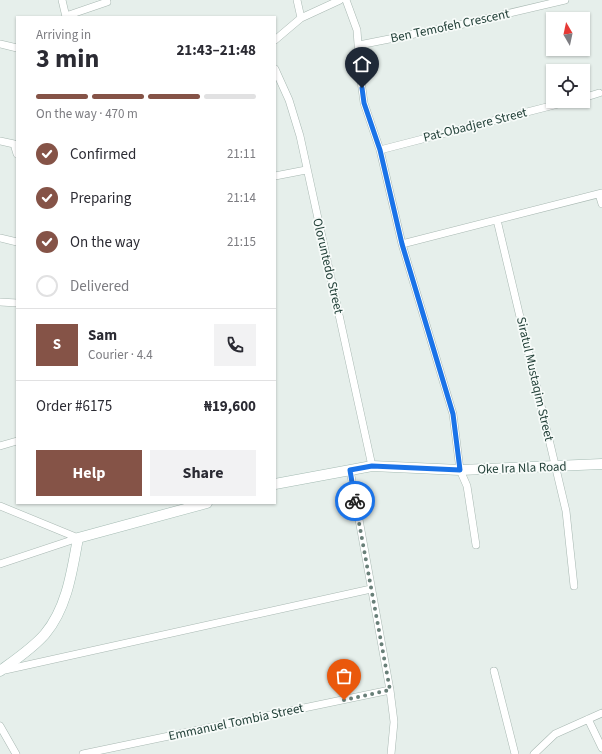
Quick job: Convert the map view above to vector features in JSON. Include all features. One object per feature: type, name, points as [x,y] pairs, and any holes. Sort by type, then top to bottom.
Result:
[{"type":"street","points":[[62,0],[66,16],[107,2]]},
{"type":"street","points":[[297,0],[301,18]]},
{"type":"street","points":[[276,39],[301,18],[340,0]]},
{"type":"street","points":[[346,0],[356,26],[364,103],[380,150],[402,244],[453,414],[460,470],[467,486],[476,545]]},
{"type":"street","name":"Ben Temofeh Crescent","points":[[359,45],[455,26],[565,0]]},
{"type":"street","points":[[0,44],[16,48]]},
{"type":"street","name":"Oloruntedo Street","points":[[276,71],[289,100],[298,128],[372,466]]},
{"type":"street","points":[[590,96],[599,93]]},
{"type":"street","name":"Pat-Obadjere Street","points":[[380,150],[546,107]]},
{"type":"street","points":[[0,141],[16,143]]},
{"type":"street","points":[[276,176],[306,170]]},
{"type":"street","points":[[402,244],[601,193],[602,204]]},
{"type":"street","name":"Siratul Mustaqim Street","points":[[497,220],[554,467],[566,511],[574,586]]},
{"type":"street","points":[[0,238],[16,242]]},
{"type":"street","points":[[0,302],[16,303]]},
{"type":"street","points":[[0,446],[16,441]]},
{"type":"street","name":"Oke Ira Nla Road","points":[[276,484],[372,466],[460,470],[602,464]]},
{"type":"street","points":[[350,470],[390,690],[394,722],[392,754]]},
{"type":"street","points":[[0,564],[78,538],[203,504]]},
{"type":"street","points":[[0,506],[78,538]]},
{"type":"street","points":[[0,671],[26,652],[45,634],[59,614],[70,580],[78,538]]},
{"type":"street","points":[[0,671],[371,589]]},
{"type":"street","points":[[494,671],[515,754]]},
{"type":"street","name":"Emmanuel Tombia Street","points":[[82,754],[390,690]]},
{"type":"street","points":[[534,754],[555,734],[602,713]]},
{"type":"street","points":[[588,719],[602,748]]},
{"type":"street","points":[[0,726],[16,754]]},
{"type":"way so far","points":[[344,700],[390,690],[355,501]]},
{"type":"route","points":[[355,501],[350,470],[372,466],[460,470],[453,414],[402,244],[380,150],[364,103],[362,88]]}]
